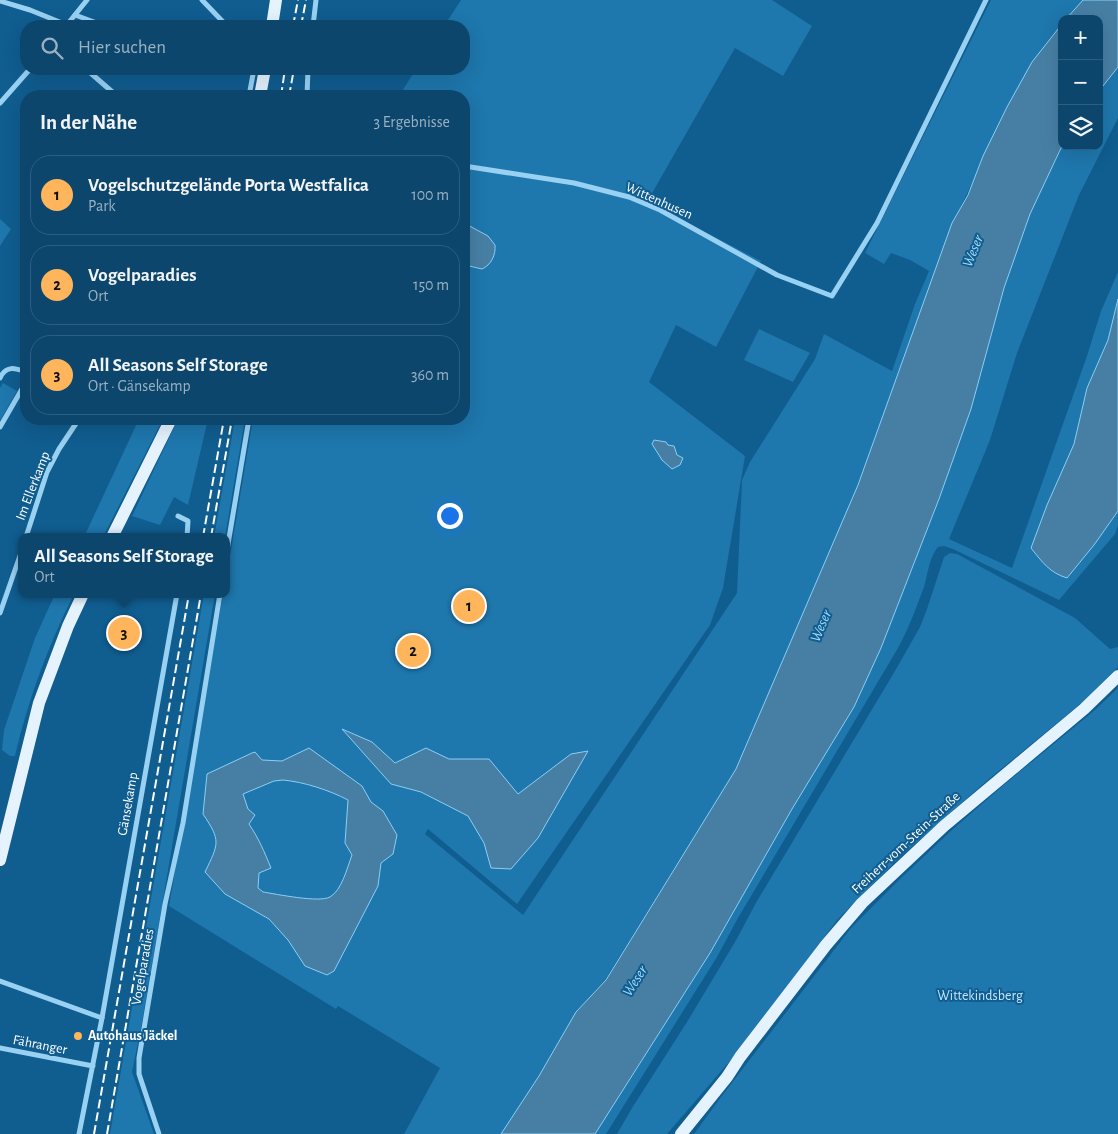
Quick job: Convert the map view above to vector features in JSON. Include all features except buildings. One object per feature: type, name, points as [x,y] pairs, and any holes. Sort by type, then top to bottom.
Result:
[{"type":"main road","points":[[273,20],[276,0]]},
{"type":"main road","points":[[261,90],[264,75]]},
{"type":"main road","points":[[114,533],[168,425]]},
{"type":"main road","points":[[0,860],[39,703],[62,641],[81,598]]},
{"type":"main road","name":"Freiherr-vom-Stein-Straße","points":[[675,1134],[740,1057],[832,938],[862,903],[944,826],[1084,708],[1118,676]]},
{"type":"main road","name":"Freiherr-vom-Stein-Straße","points":[[681,1134],[727,1077],[740,1057]]},
{"type":"street","points":[[71,20],[87,0]]},
{"type":"street","points":[[202,0],[221,20]]},
{"type":"street","points":[[313,20],[316,0]]},
{"type":"street","name":"Wittenhusen","points":[[470,167],[574,183],[630,197],[660,210],[778,275],[832,296],[877,223],[986,0]]},
{"type":"street","points":[[0,1],[30,10],[52,20]]},
{"type":"street","points":[[75,15],[89,20]]},
{"type":"street","points":[[0,103],[25,75]]},
{"type":"street","points":[[93,75],[110,90]]},
{"type":"street","points":[[251,90],[253,75]]},
{"type":"street","points":[[307,90],[308,75]]},
{"type":"street","points":[[0,378],[7,369],[20,370]]},
{"type":"street","points":[[0,427],[20,392]]},
{"type":"street","name":"Im Ellerkamp","points":[[27,533],[47,472],[75,425]]},
{"type":"street","points":[[230,533],[248,425]]},
{"type":"street","points":[[178,516],[188,521],[187,533]]},
{"type":"street","points":[[0,612],[18,561]]},
{"type":"street","name":"Gänsekamp","points":[[93,1066],[176,598]]},
{"type":"street","name":"Vogelparadies","points":[[159,1134],[139,1074],[139,1058],[165,904],[183,823],[219,598]]},
{"type":"street","points":[[0,980],[102,1018]]},
{"type":"street","name":"Fähranger","points":[[1,1049],[93,1066]]},
{"type":"street","points":[[79,1134],[93,1066]]},
{"type":"green space","points":[[461,0],[772,0],[812,26],[783,76],[735,48],[647,202],[761,261],[716,347],[676,325],[649,382],[745,456],[723,588],[710,625],[517,904],[428,829],[425,834],[523,915],[737,593],[742,480],[750,462],[815,359],[824,334],[892,371],[915,304],[929,271],[910,260],[891,253],[884,264],[865,253],[991,0],[1083,0],[1070,15],[1058,15],[1058,29],[1025,75],[1007,108],[952,223],[858,485],[736,769],[605,980],[576,1012],[539,1076],[501,1134],[404,1134],[440,1068],[338,1006],[336,1009],[169,906],[222,598],[230,598],[230,556],[252,425],[470,425],[470,90],[403,90],[412,75],[470,75],[470,20],[448,20]]},
{"type":"green space","points":[[1118,67],[1118,118],[1103,148],[1103,105],[1103,86]]},
{"type":"green space","points":[[1060,150],[1102,150],[1079,195],[1017,353],[990,440],[949,539],[1012,568],[1101,311],[1118,272],[1118,299],[1108,340],[1087,388],[1074,444],[1047,505],[1067,578],[1118,511],[1118,525],[1115,534],[1059,600],[953,549],[944,546],[938,547],[931,561],[924,587],[906,633],[898,648],[738,918],[717,957],[606,1134],[595,1134],[710,953],[792,809],[854,707],[881,648],[939,499],[971,409],[1004,288],[1030,214]]},
{"type":"green space","points":[[0,219],[11,229],[0,246]]},
{"type":"green space","points":[[759,329],[810,353],[793,382],[744,360]]},
{"type":"green space","points":[[3,383],[17,391],[0,421],[0,388]]},
{"type":"green space","points":[[136,425],[160,425],[105,533],[86,533]]},
{"type":"green space","points":[[175,425],[207,425],[188,505],[174,497],[160,525],[132,516]]},
{"type":"green space","points":[[234,425],[244,425],[226,533],[215,533]]},
{"type":"green space","points":[[950,553],[957,554],[1075,618],[1110,649],[1118,647],[1118,667],[1084,701],[989,779],[900,857],[838,919],[735,1055],[667,1134],[617,1134],[687,1022],[895,671],[920,627],[944,557]]},
{"type":"green space","points":[[53,598],[72,598],[40,674],[26,714],[15,756],[10,756],[2,750],[4,730],[35,638]]},
{"type":"green space","points":[[203,598],[214,598],[132,1072],[154,1134],[110,1134]]},
{"type":"green space","name":"Wittekindsberg","points":[[1118,688],[1118,1134],[694,1134],[851,928],[953,829],[1095,710]]},
{"type":"water","points":[[1083,0],[1118,0],[1118,67],[1103,86],[1103,15],[1070,15]]},
{"type":"water","name":"Weser","points":[[1058,29],[1058,150],[1060,150],[1030,214],[1004,288],[971,409],[939,499],[881,648],[854,707],[792,809],[710,953],[595,1134],[501,1134],[539,1076],[576,1012],[606,980],[736,769],[858,485],[952,223],[968,195],[983,156],[1007,107],[1032,62]]},
{"type":"water","points":[[470,226],[488,236],[495,245],[492,259],[482,269],[470,266]]},
{"type":"water","points":[[1118,299],[1118,511],[1067,578],[1051,570],[1031,548],[1047,505],[1074,444],[1087,388],[1108,340]]},
{"type":"water","points":[[654,440],[666,442],[668,445],[674,446],[677,455],[683,458],[680,465],[672,469],[662,460],[652,444]]},
{"type":"water","points":[[342,729],[372,742],[395,763],[426,748],[449,759],[489,759],[518,794],[571,754],[588,751],[538,838],[511,869],[491,868],[484,843],[468,816],[421,792],[391,784]]},
{"type":"water","points":[[309,748],[362,786],[371,802],[383,811],[397,835],[393,854],[381,863],[378,886],[334,971],[327,975],[305,966],[288,940],[269,919],[225,894],[205,872],[216,842],[213,830],[203,814],[207,774],[255,752],[262,760],[282,761]],"holes":[[[283,780],[316,787],[348,800],[345,843],[352,855],[341,884],[330,897],[324,899],[297,898],[263,892],[258,888],[259,873],[271,868],[249,824],[255,815],[248,809],[243,794],[274,781]]]},
{"type":"railway","points":[[294,20],[298,0]]},
{"type":"railway","points":[[302,20],[306,0]]},
{"type":"railway","points":[[282,90],[284,75]]},
{"type":"railway","points":[[290,90],[293,75]]},
{"type":"railway","points":[[204,533],[223,425]]},
{"type":"railway","points":[[212,533],[231,425]]},
{"type":"railway","points":[[94,1134],[188,598]]},
{"type":"railway","points":[[107,1134],[200,598]]},
{"type":"place","name":"Vogelschutzgelände Porta Westfalica","points":[[469,606]]},
{"type":"place","name":"All Seasons Self Storage","points":[[124,633]]},
{"type":"place","name":"Vogelparadies","points":[[413,651]]},
{"type":"place","name":"Autohaus Jäckel","points":[[78,1036]]}]
